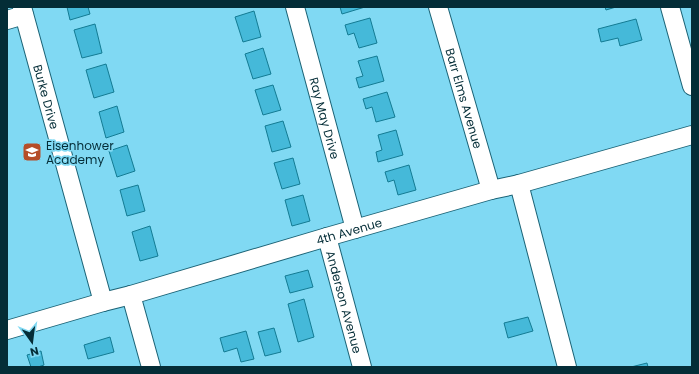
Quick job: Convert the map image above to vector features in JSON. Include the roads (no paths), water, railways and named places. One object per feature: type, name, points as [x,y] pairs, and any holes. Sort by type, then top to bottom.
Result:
[{"type":"street","name":"Ray May Drive","points":[[295,7],[355,229]]},
{"type":"street","name":"Barr Elms Avenue","points":[[438,7],[491,190]]},
{"type":"street","points":[[670,7],[692,86]]},
{"type":"street","points":[[7,20],[23,11]]},
{"type":"street","name":"Burke Drive","points":[[23,11],[103,302]]},
{"type":"street","name":"4th Avenue","points":[[7,330],[491,190],[519,184],[692,135]]},
{"type":"street","points":[[519,184],[567,367]]},
{"type":"street","name":"Anderson Avenue","points":[[327,237],[362,367]]},
{"type":"street","points":[[131,295],[151,367]]},
{"type":"place","name":"Eisenhower Academy","points":[[32,152]]}]
